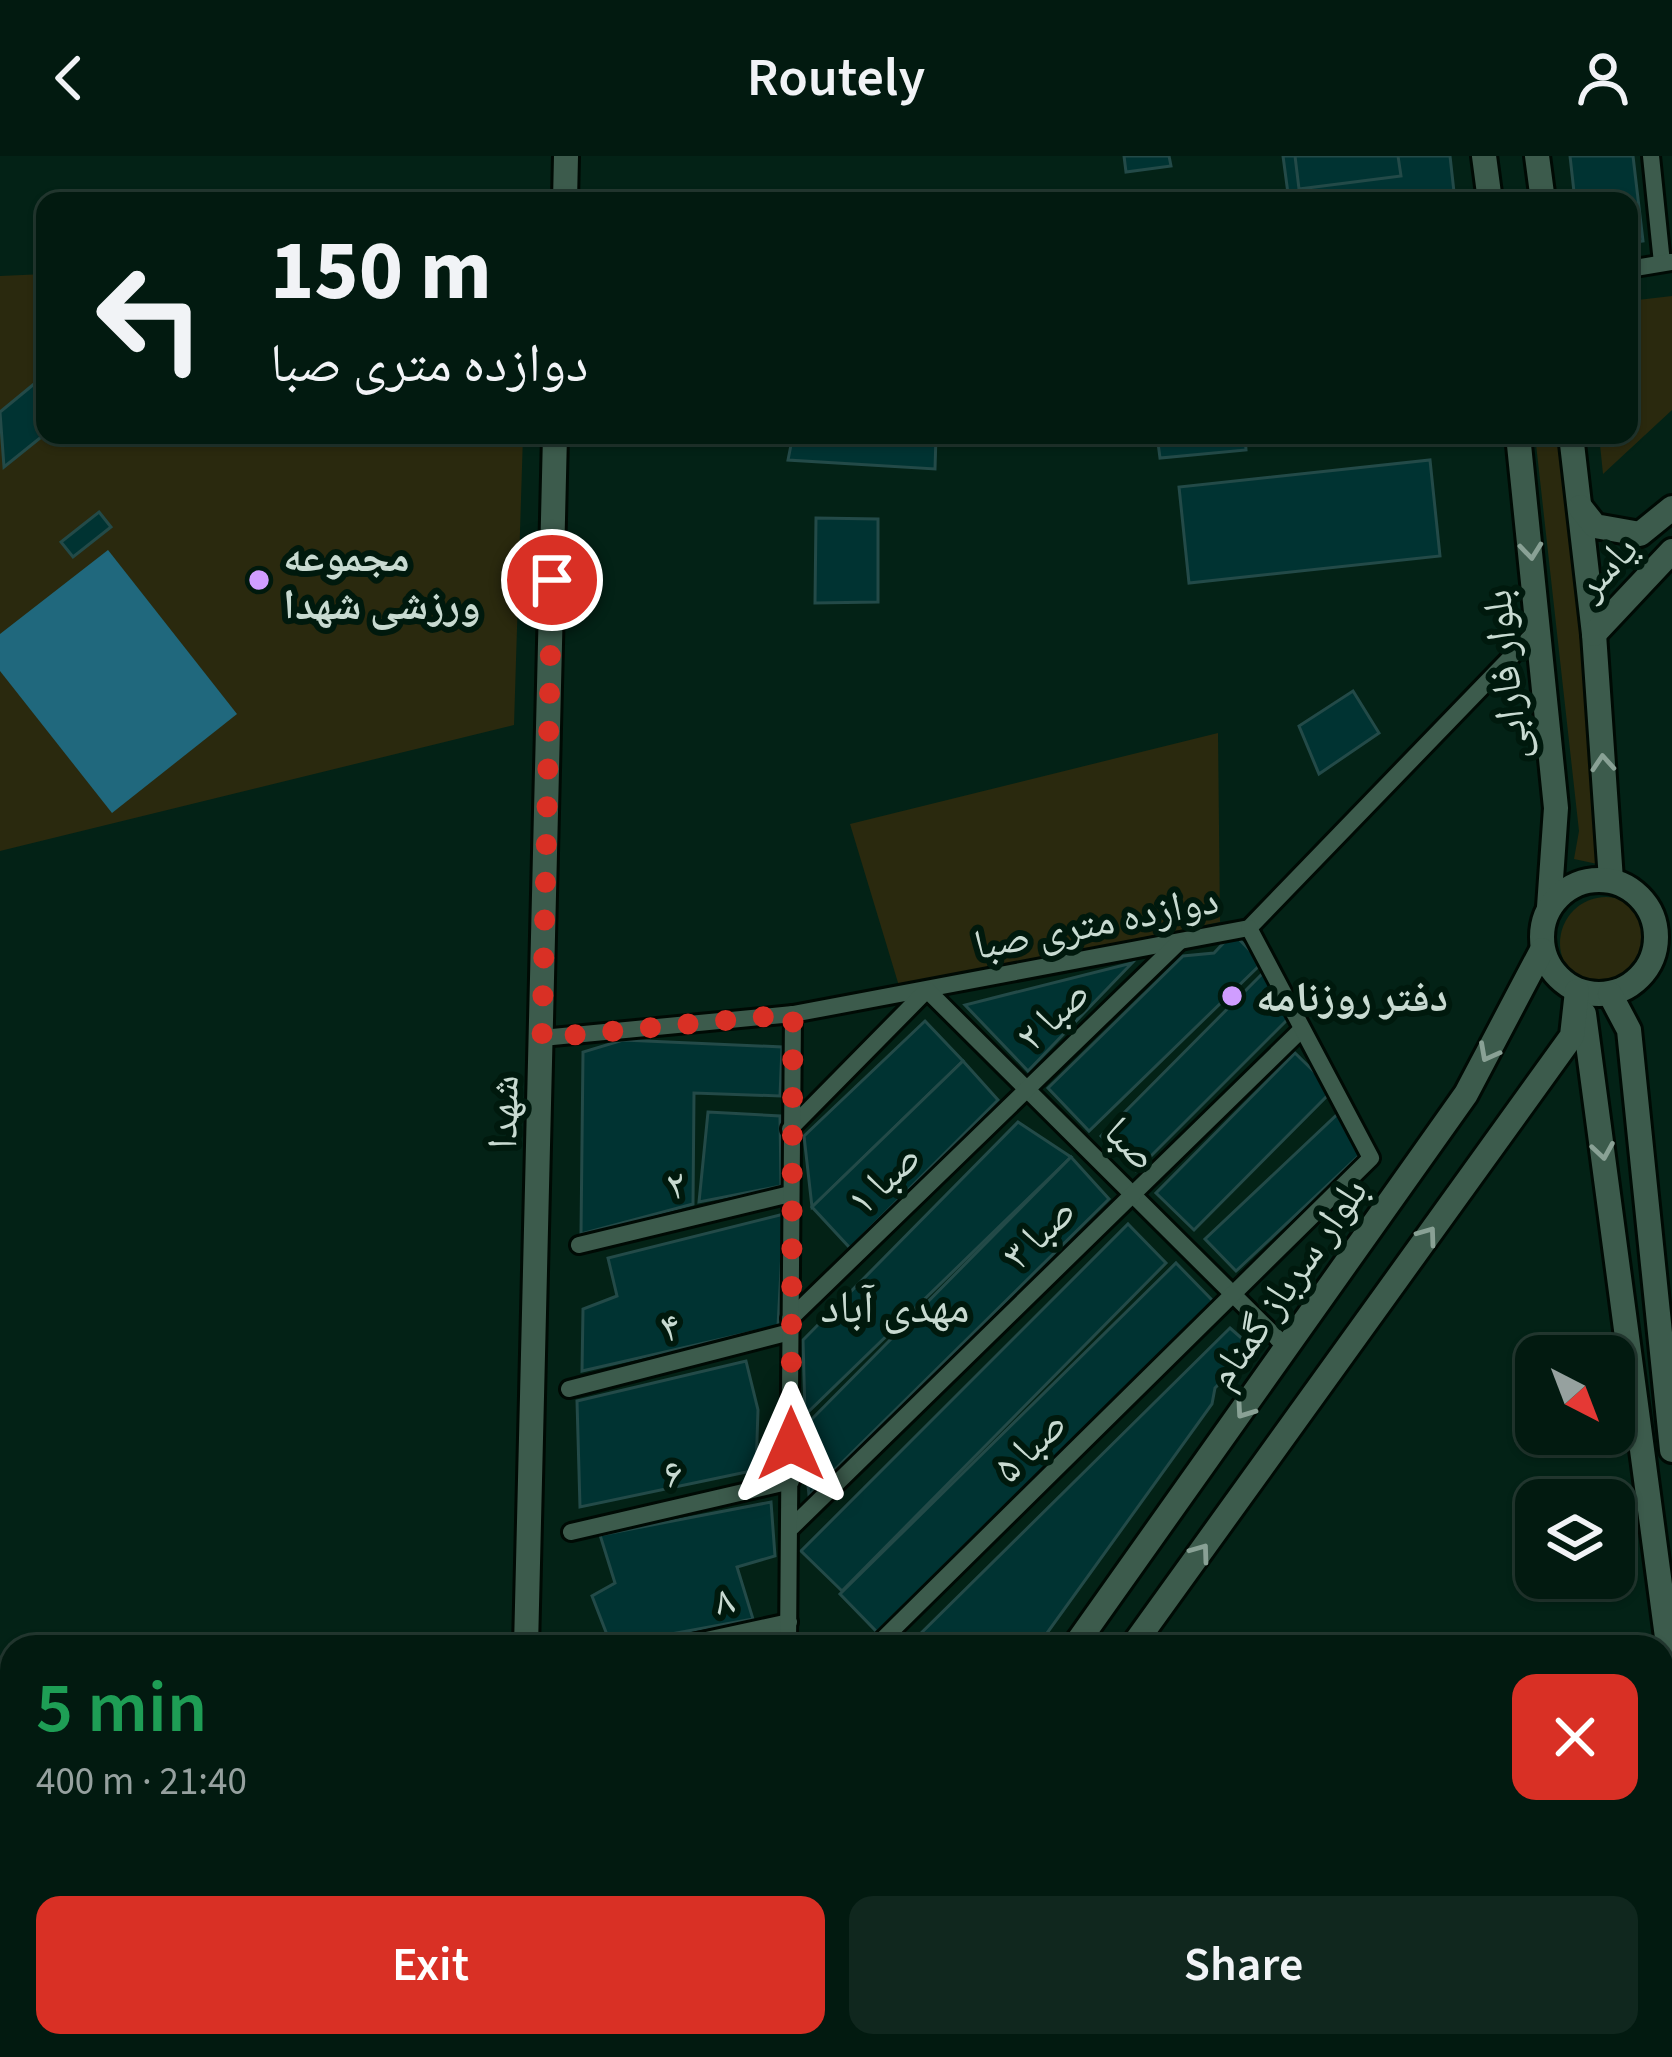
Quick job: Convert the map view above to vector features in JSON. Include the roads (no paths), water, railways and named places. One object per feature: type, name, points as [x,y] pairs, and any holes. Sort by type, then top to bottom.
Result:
[{"type":"main road","points":[[565,192],[566,156]]},
{"type":"main road","points":[[1484,156],[1489,192]]},
{"type":"main road","points":[[1537,156],[1542,192]]},
{"type":"main road","name":"شهدا","points":[[526,1635],[555,444]]},
{"type":"main road","name":"بلوار فارابی","points":[[1519,444],[1556,808],[1549,907]]},
{"type":"main road","points":[[1571,444],[1594,634],[1611,880]]},
{"type":"main road","name":"یاسر","points":[[1579,506],[1595,526],[1640,533],[1672,508]]},
{"type":"main road","name":"یاسر","points":[[1594,634],[1672,551]]},
{"type":"main road","points":[[1591,992],[1636,981],[1662,956],[1656,930],[1659,906],[1611,880],[1579,883],[1549,907],[1541,928],[1542,950],[1555,975],[1591,992],[1628,1030],[1649,1190],[1672,1450]]},
{"type":"main road","name":"بلوار سرباز گمنام","points":[[1083,1635],[1466,1094],[1542,950]]},
{"type":"main road","points":[[1591,992],[1584,1027],[1669,1635]]},
{"type":"main road","name":"بلوار سرباز گمنام","points":[[1141,1635],[1572,1036],[1591,992]]},
{"type":"main road","points":[[1610,1196],[1649,1190]]},
{"type":"street","points":[[1651,156],[1667,262]]},
{"type":"street","name":"دوازده متری صبا","points":[[542,1038],[793,1014],[1250,928],[1539,628]]},
{"type":"street","points":[[1250,928],[1301,1030]]},
{"type":"street","name":"صبا ۲","points":[[1026,1089],[1179,941]]},
{"type":"street","points":[[790,1129],[927,990]]},
{"type":"street","name":"صبا","points":[[927,990],[1287,1348]]},
{"type":"street","points":[[788,1635],[793,1014]]},
{"type":"street","name":"صبا ۵","points":[[886,1635],[1371,1158],[1301,1030]]},
{"type":"street","name":"صبا ۳","points":[[792,1527],[1301,1030]]},
{"type":"street","name":"صبا ۱","points":[[790,1326],[1026,1089]]},
{"type":"street","name":"۲","points":[[579,1245],[790,1193]]},
{"type":"street","name":"۴","points":[[569,1389],[790,1326]]},
{"type":"street","name":"۶","points":[[571,1532],[791,1481]]},
{"type":"street","name":"۸","points":[[729,1635],[789,1622]]},
{"type":"water","points":[[108,550],[237,714],[112,813],[0,671],[0,634]]},
{"type":"place","name":"مجموعه ورزشی شهدا","points":[[259,580]]},
{"type":"place","name":"دفتر روزنامه","points":[[1232,996]]},
{"type":"district","name":"مهدی آباد","points":[[895,1306]]}]
